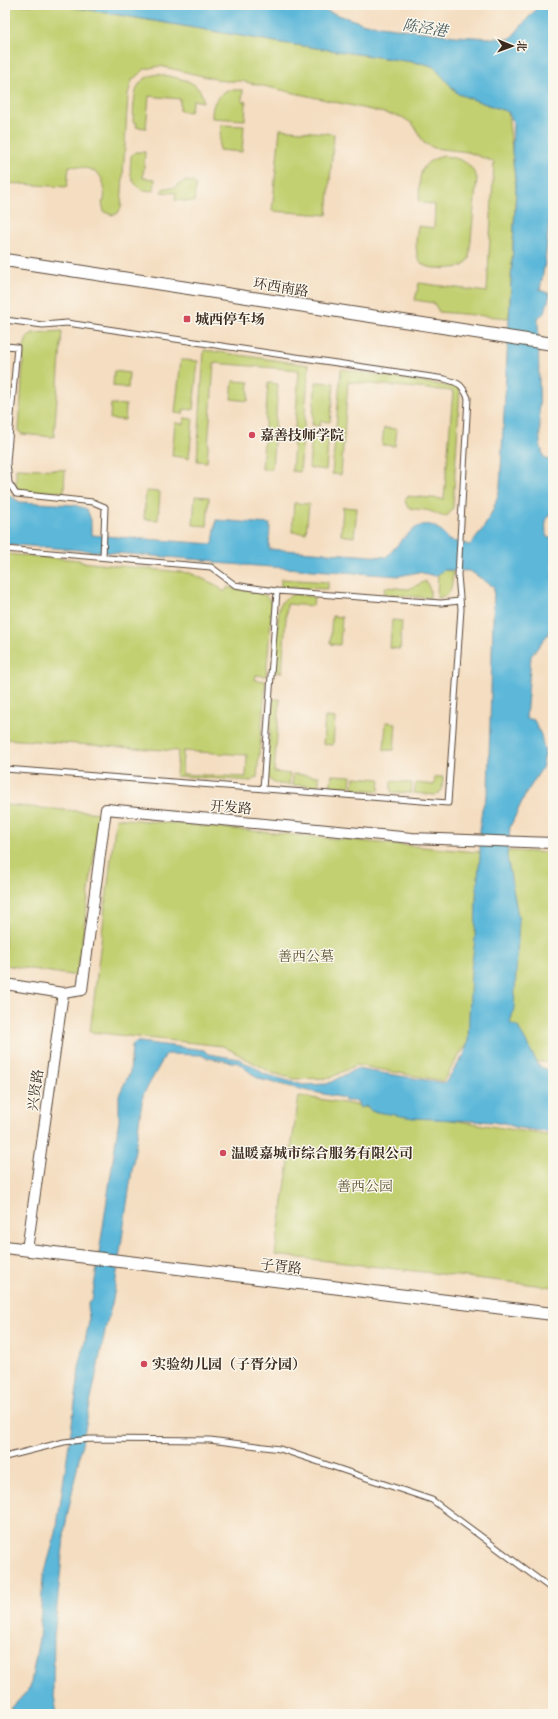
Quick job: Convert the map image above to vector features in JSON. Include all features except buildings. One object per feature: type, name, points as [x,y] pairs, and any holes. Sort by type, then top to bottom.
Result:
[{"type":"street","name":"环西南路","points":[[5,260],[553,344]]},
{"type":"street","name":"开发路","points":[[63,993],[82,990],[106,810],[412,838],[553,843]]},
{"type":"street","points":[[5,984],[63,993]]},
{"type":"street","name":"兴贤路","points":[[27,1250],[63,993]]},
{"type":"street","name":"子胥路","points":[[5,1247],[553,1314]]},
{"type":"lane","points":[[5,320],[44,325],[67,323],[445,379],[458,383],[463,388],[468,398],[458,575],[460,625],[448,802],[5,769]]},
{"type":"lane","points":[[5,346],[17,347],[7,462],[9,483],[16,494],[93,502],[105,507],[103,558]]},
{"type":"lane","points":[[5,549],[211,567],[235,586],[277,591],[441,603],[460,600]]},
{"type":"lane","points":[[263,788],[277,591]]},
{"type":"lane","points":[[5,1457],[64,1442],[90,1439],[210,1440],[280,1449],[432,1500],[553,1590]]},
{"type":"green space","points":[[5,5],[61,5],[282,43],[426,64],[434,67],[458,94],[508,112],[516,188],[509,318],[439,312],[434,303],[415,300],[419,283],[487,292],[494,162],[468,152],[434,148],[424,143],[413,124],[402,117],[241,81],[224,81],[160,66],[145,69],[132,80],[128,94],[121,208],[117,214],[113,215],[104,212],[102,202],[104,201],[104,191],[101,178],[97,173],[86,168],[69,166],[67,187],[5,183]]},
{"type":"green space","points":[[158,74],[187,81],[193,84],[202,94],[203,102],[193,100],[190,112],[180,111],[180,99],[149,96],[146,128],[136,127],[137,123],[133,122],[133,111],[138,86],[141,81],[146,78]]},
{"type":"green space","points":[[227,90],[243,90],[242,101],[246,102],[245,120],[212,118],[215,102]]},
{"type":"green space","points":[[221,125],[244,126],[242,152],[219,150]]},
{"type":"green space","points":[[280,129],[334,134],[327,215],[272,211]]},
{"type":"green space","points":[[135,152],[145,152],[143,178],[155,179],[154,191],[141,190],[132,178],[130,171],[131,156]]},
{"type":"green space","points":[[444,156],[456,158],[468,164],[477,178],[469,259],[463,266],[452,268],[425,266],[418,258],[416,246],[418,226],[434,228],[435,205],[419,202],[421,172],[428,162]]},
{"type":"green space","points":[[185,181],[193,182],[196,185],[194,202],[175,200],[176,193],[161,192],[164,188],[173,188]]},
{"type":"green space","points":[[62,331],[54,437],[21,434],[19,430],[24,347],[27,337],[33,333]]},
{"type":"green space","points":[[204,350],[309,365],[300,472],[292,471],[299,370],[214,363],[207,462],[197,461]]},
{"type":"green space","points":[[181,360],[198,361],[193,410],[184,409],[183,414],[175,413]]},
{"type":"green space","points":[[341,369],[460,388],[453,507],[447,515],[441,516],[429,511],[412,508],[407,506],[405,501],[407,496],[444,499],[453,391],[348,382],[341,475],[332,474]]},
{"type":"green space","points":[[114,371],[129,373],[128,388],[113,386]]},
{"type":"green space","points":[[233,381],[249,382],[248,401],[231,399]]},
{"type":"green space","points":[[316,382],[334,383],[330,422],[321,421],[320,426],[312,425]]},
{"type":"green space","points":[[268,383],[278,384],[272,469],[262,469]]},
{"type":"green space","points":[[111,404],[126,405],[125,420],[110,419]]},
{"type":"green space","points":[[184,418],[193,419],[189,458],[172,456],[175,423],[184,424]]},
{"type":"green space","points":[[384,428],[397,429],[395,446],[382,445]]},
{"type":"green space","points":[[321,430],[329,431],[326,470],[309,468],[312,435],[321,436]]},
{"type":"green space","points":[[16,468],[65,470],[64,492],[23,491],[16,487]]},
{"type":"green space","points":[[146,491],[160,492],[158,520],[144,519]]},
{"type":"green space","points":[[195,496],[209,497],[207,526],[193,525]]},
{"type":"green space","points":[[294,503],[309,504],[306,533],[292,532]]},
{"type":"green space","points":[[343,507],[357,508],[354,537],[341,535]]},
{"type":"green space","points":[[5,554],[80,560],[80,562],[190,573],[216,585],[224,592],[228,587],[261,593],[270,601],[272,608],[266,676],[256,675],[255,680],[266,681],[257,777],[251,781],[176,776],[178,751],[5,739]],"holes":[[[183,751],[247,755],[246,777],[182,774]]]},
{"type":"green space","points":[[444,570],[453,571],[451,589],[446,595],[437,598],[438,574]]},
{"type":"green space","points":[[281,579],[328,582],[328,589],[281,587]]},
{"type":"green space","points":[[426,581],[430,590],[430,598],[384,594],[385,587],[409,589]]},
{"type":"green space","points":[[295,594],[314,597],[313,606],[287,604],[282,672],[273,672],[279,608],[285,599]]},
{"type":"green space","points":[[332,616],[342,617],[340,645],[330,644]]},
{"type":"green space","points":[[392,620],[402,621],[400,649],[390,648]]},
{"type":"green space","points":[[273,699],[280,699],[274,772],[290,774],[289,785],[272,782],[266,773]]},
{"type":"green space","points":[[325,717],[335,718],[333,745],[323,744]]},
{"type":"green space","points":[[386,722],[396,723],[394,750],[384,750]]},
{"type":"green space","points":[[293,774],[319,776],[319,784],[317,786],[292,785]]},
{"type":"green space","points":[[332,775],[351,776],[350,788],[330,787]]},
{"type":"green space","points":[[354,777],[380,779],[379,791],[353,789]]},
{"type":"green space","points":[[435,777],[443,777],[442,790],[436,795],[414,793],[416,783],[434,785]]},
{"type":"green space","points":[[391,781],[412,783],[411,793],[391,792]]},
{"type":"green space","points":[[5,805],[100,813],[77,976],[5,965]]},
{"type":"green space","name":"善西公墓","points":[[116,818],[476,852],[513,851],[553,853],[553,1062],[541,1062],[464,1048],[443,1081],[356,1065],[330,1078],[295,1079],[272,1073],[223,1046],[90,1032]]},
{"type":"green space","name":"善西公园","points":[[299,1096],[553,1136],[553,1287],[275,1255]]},
{"type":"water","points":[[61,5],[309,5],[365,24],[455,36],[510,39],[538,5],[553,5],[553,182],[545,262],[540,290],[550,294],[545,312],[538,318],[540,444],[544,458],[553,462],[553,511],[548,517],[546,526],[547,537],[553,539],[552,624],[548,634],[531,656],[526,718],[534,720],[541,735],[545,754],[542,768],[525,795],[510,827],[507,856],[519,921],[514,1009],[510,1023],[518,1027],[539,1066],[553,1072],[553,1133],[514,1127],[505,1123],[413,1118],[371,1111],[367,1106],[360,1108],[357,1101],[345,1101],[344,1098],[259,1079],[238,1063],[207,1058],[201,1055],[166,1054],[143,1095],[113,1300],[106,1326],[65,1527],[54,1636],[53,1689],[57,1714],[6,1714],[30,1688],[39,1638],[43,1578],[56,1533],[79,1368],[89,1322],[88,1302],[92,1300],[119,1120],[119,1095],[130,1072],[132,1045],[136,1042],[140,1042],[204,1050],[208,1054],[239,1059],[253,1066],[264,1074],[303,1085],[327,1084],[356,1069],[445,1083],[464,1055],[468,1040],[471,969],[475,939],[476,895],[480,856],[480,826],[482,809],[488,791],[494,587],[470,571],[444,570],[435,576],[419,572],[399,576],[215,563],[215,561],[5,544],[5,493],[20,502],[74,505],[87,509],[91,520],[91,535],[213,544],[216,520],[270,524],[269,549],[386,557],[407,535],[415,529],[423,525],[431,525],[439,530],[448,540],[470,545],[481,532],[489,518],[500,487],[516,188],[512,152],[513,122],[508,112],[458,94],[434,67],[426,64],[282,43]]},
{"type":"place","name":"城西停车场","points":[[187,319]]},
{"type":"place","name":"嘉善技师学院","points":[[252,435]]},
{"type":"place","name":"温暖嘉城市综合服务有限公司","points":[[223,1153]]},
{"type":"place","name":"实验幼儿园（子胥分园）","points":[[144,1364]]},
{"type":"water label","name":"陈泾港","points":[[425,28]]}]
